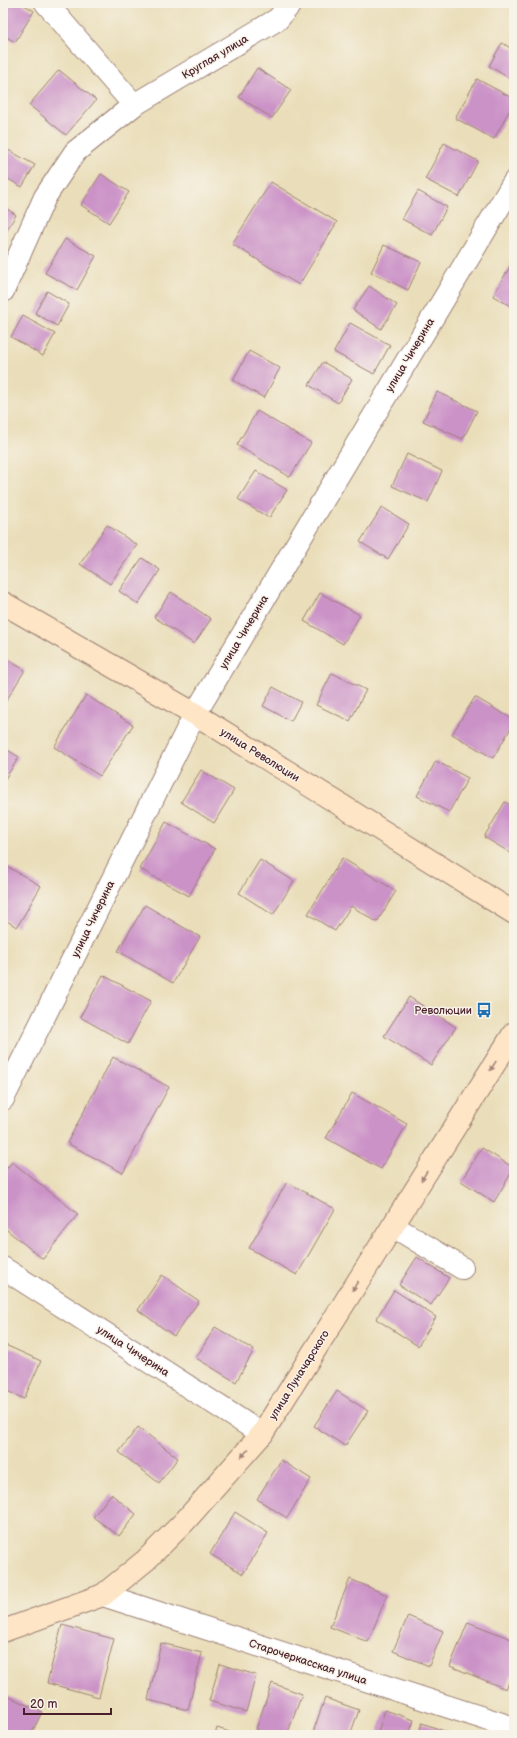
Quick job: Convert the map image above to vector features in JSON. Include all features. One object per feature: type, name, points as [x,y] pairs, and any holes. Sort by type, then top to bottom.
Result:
[{"type":"main road","name":"улица Революции","points":[[3,603],[195,714],[514,913]]},
{"type":"main road","name":"улица Луначарского","points":[[3,1630],[103,1595],[146,1560],[185,1521],[262,1434],[514,1034]]},
{"type":"street","points":[[46,3],[134,105]]},
{"type":"street","name":"Круглая улица","points":[[3,292],[45,197],[74,152],[134,105],[278,19],[291,3]]},
{"type":"street","name":"улица Чичерина","points":[[3,1099],[195,714],[514,182]]},
{"type":"street","points":[[393,1226],[462,1268]]},
{"type":"street","name":"улица Чичерина","points":[[3,1268],[262,1434]]},
{"type":"street","name":"Старочеркасская улица","points":[[103,1595],[514,1728]]},
{"type":"building","points":[[3,3],[21,3],[34,11],[15,42],[3,35]]},
{"type":"building","points":[[502,43],[514,50],[514,81],[489,66]]},
{"type":"building","points":[[257,68],[291,90],[272,118],[239,97]]},
{"type":"building","points":[[59,70],[96,100],[66,135],[29,105]]},
{"type":"building","points":[[477,79],[514,99],[514,102],[494,139],[455,118]]},
{"type":"building","points":[[444,143],[478,161],[459,197],[425,179]]},
{"type":"building","points":[[3,147],[35,165],[22,187],[3,176]]},
{"type":"building","points":[[101,174],[129,192],[109,223],[81,205]]},
{"type":"building","points":[[271,182],[337,222],[299,285],[232,244]]},
{"type":"building","points":[[418,191],[447,207],[432,235],[402,219]]},
{"type":"building","points":[[3,206],[16,215],[3,236]]},
{"type":"building","points":[[65,239],[96,256],[77,290],[45,273]]},
{"type":"building","points":[[384,245],[421,262],[408,290],[371,272]]},
{"type":"building","points":[[514,261],[514,308],[493,296]]},
{"type":"building","points":[[369,286],[397,305],[381,329],[353,310]]},
{"type":"building","points":[[47,291],[69,304],[57,326],[35,313]]},
{"type":"building","points":[[23,316],[55,334],[43,356],[11,337]]},
{"type":"building","points":[[350,323],[390,345],[374,374],[334,352]]},
{"type":"building","points":[[249,351],[280,368],[264,398],[233,380]]},
{"type":"building","points":[[323,362],[352,379],[338,403],[309,385]]},
{"type":"building","points":[[437,392],[477,411],[463,439],[423,421]]},
{"type":"building","points":[[257,411],[311,443],[290,477],[237,445]]},
{"type":"building","points":[[407,454],[442,471],[428,502],[392,486]]},
{"type":"building","points":[[256,471],[287,490],[269,518],[238,499]]},
{"type":"building","points":[[382,507],[409,524],[388,559],[360,542]]},
{"type":"building","points":[[107,525],[137,545],[110,584],[80,564]]},
{"type":"building","points":[[142,558],[160,570],[138,604],[119,591]]},
{"type":"building","points":[[171,592],[211,619],[194,644],[154,617]]},
{"type":"building","points":[[320,593],[360,615],[343,644],[304,621]]},
{"type":"building","points":[[3,657],[25,670],[3,706]]},
{"type":"building","points":[[332,673],[366,690],[350,721],[316,705]]},
{"type":"building","points":[[273,687],[301,702],[291,721],[263,706]]},
{"type":"building","points":[[86,695],[133,725],[100,776],[54,747]]},
{"type":"building","points":[[475,697],[514,720],[514,723],[493,758],[452,734]]},
{"type":"building","points":[[3,747],[19,757],[3,782]]},
{"type":"building","points":[[436,761],[468,778],[449,812],[417,796]]},
{"type":"building","points":[[201,770],[234,790],[214,823],[181,802]]},
{"type":"building","points":[[505,802],[514,807],[514,855],[484,837]]},
{"type":"building","points":[[166,822],[215,849],[189,896],[140,869]]},
{"type":"building","points":[[342,858],[396,891],[377,922],[351,906],[335,931],[308,914]]},
{"type":"building","points":[[260,860],[294,881],[273,915],[239,893]]},
{"type":"building","points":[[3,864],[41,886],[17,927],[3,919]]},
{"type":"building","points":[[145,905],[200,937],[173,983],[118,951]]},
{"type":"building","points":[[103,975],[151,1001],[128,1044],[80,1017]]},
{"type":"building","points":[[409,997],[456,1027],[431,1065],[384,1036]]},
{"type":"building","points":[[113,1057],[169,1087],[123,1173],[67,1143]]},
{"type":"building","points":[[352,1093],[407,1124],[381,1169],[326,1138]]},
{"type":"building","points":[[482,1148],[514,1168],[494,1202],[461,1181]]},
{"type":"building","points":[[12,1162],[78,1214],[43,1259],[3,1227],[3,1173]]},
{"type":"building","points":[[287,1182],[335,1209],[297,1275],[249,1248]]},
{"type":"building","points":[[417,1257],[449,1278],[431,1305],[399,1285]]},
{"type":"building","points":[[162,1275],[199,1301],[174,1336],[138,1310]]},
{"type":"building","points":[[394,1290],[436,1317],[418,1346],[376,1319]]},
{"type":"building","points":[[215,1327],[254,1350],[236,1382],[196,1358]]},
{"type":"building","points":[[3,1344],[41,1361],[24,1399],[3,1389]]},
{"type":"building","points":[[337,1391],[368,1411],[345,1446],[314,1426]]},
{"type":"building","points":[[138,1427],[178,1458],[159,1483],[119,1452]]},
{"type":"building","points":[[281,1460],[311,1479],[287,1518],[257,1499]]},
{"type":"building","points":[[111,1494],[136,1514],[119,1536],[93,1517]]},
{"type":"building","points":[[235,1512],[268,1533],[243,1574],[210,1554]]},
{"type":"building","points":[[350,1579],[387,1595],[368,1642],[330,1627]]},
{"type":"building","points":[[408,1616],[443,1631],[429,1666],[393,1651]]},
{"type":"building","points":[[468,1622],[514,1640],[514,1670],[506,1689],[450,1666]]},
{"type":"building","points":[[62,1625],[114,1639],[99,1697],[47,1683]]},
{"type":"building","points":[[161,1643],[202,1653],[188,1710],[148,1700]]},
{"type":"building","points":[[220,1664],[256,1675],[246,1712],[209,1701]]},
{"type":"building","points":[[272,1683],[302,1694],[287,1735],[274,1735],[256,1729]]},
{"type":"building","points":[[3,1694],[42,1712],[31,1735],[3,1735]]},
{"type":"building","points":[[325,1698],[359,1710],[350,1735],[312,1735]]},
{"type":"building","points":[[385,1710],[414,1720],[409,1735],[377,1735]]},
{"type":"building","points":[[422,1723],[450,1733],[449,1735],[418,1735]]},
{"type":"building","points":[[217,1728],[239,1735],[215,1735]]},
{"type":"place","name":"Революции","points":[[484,1010]]}]
